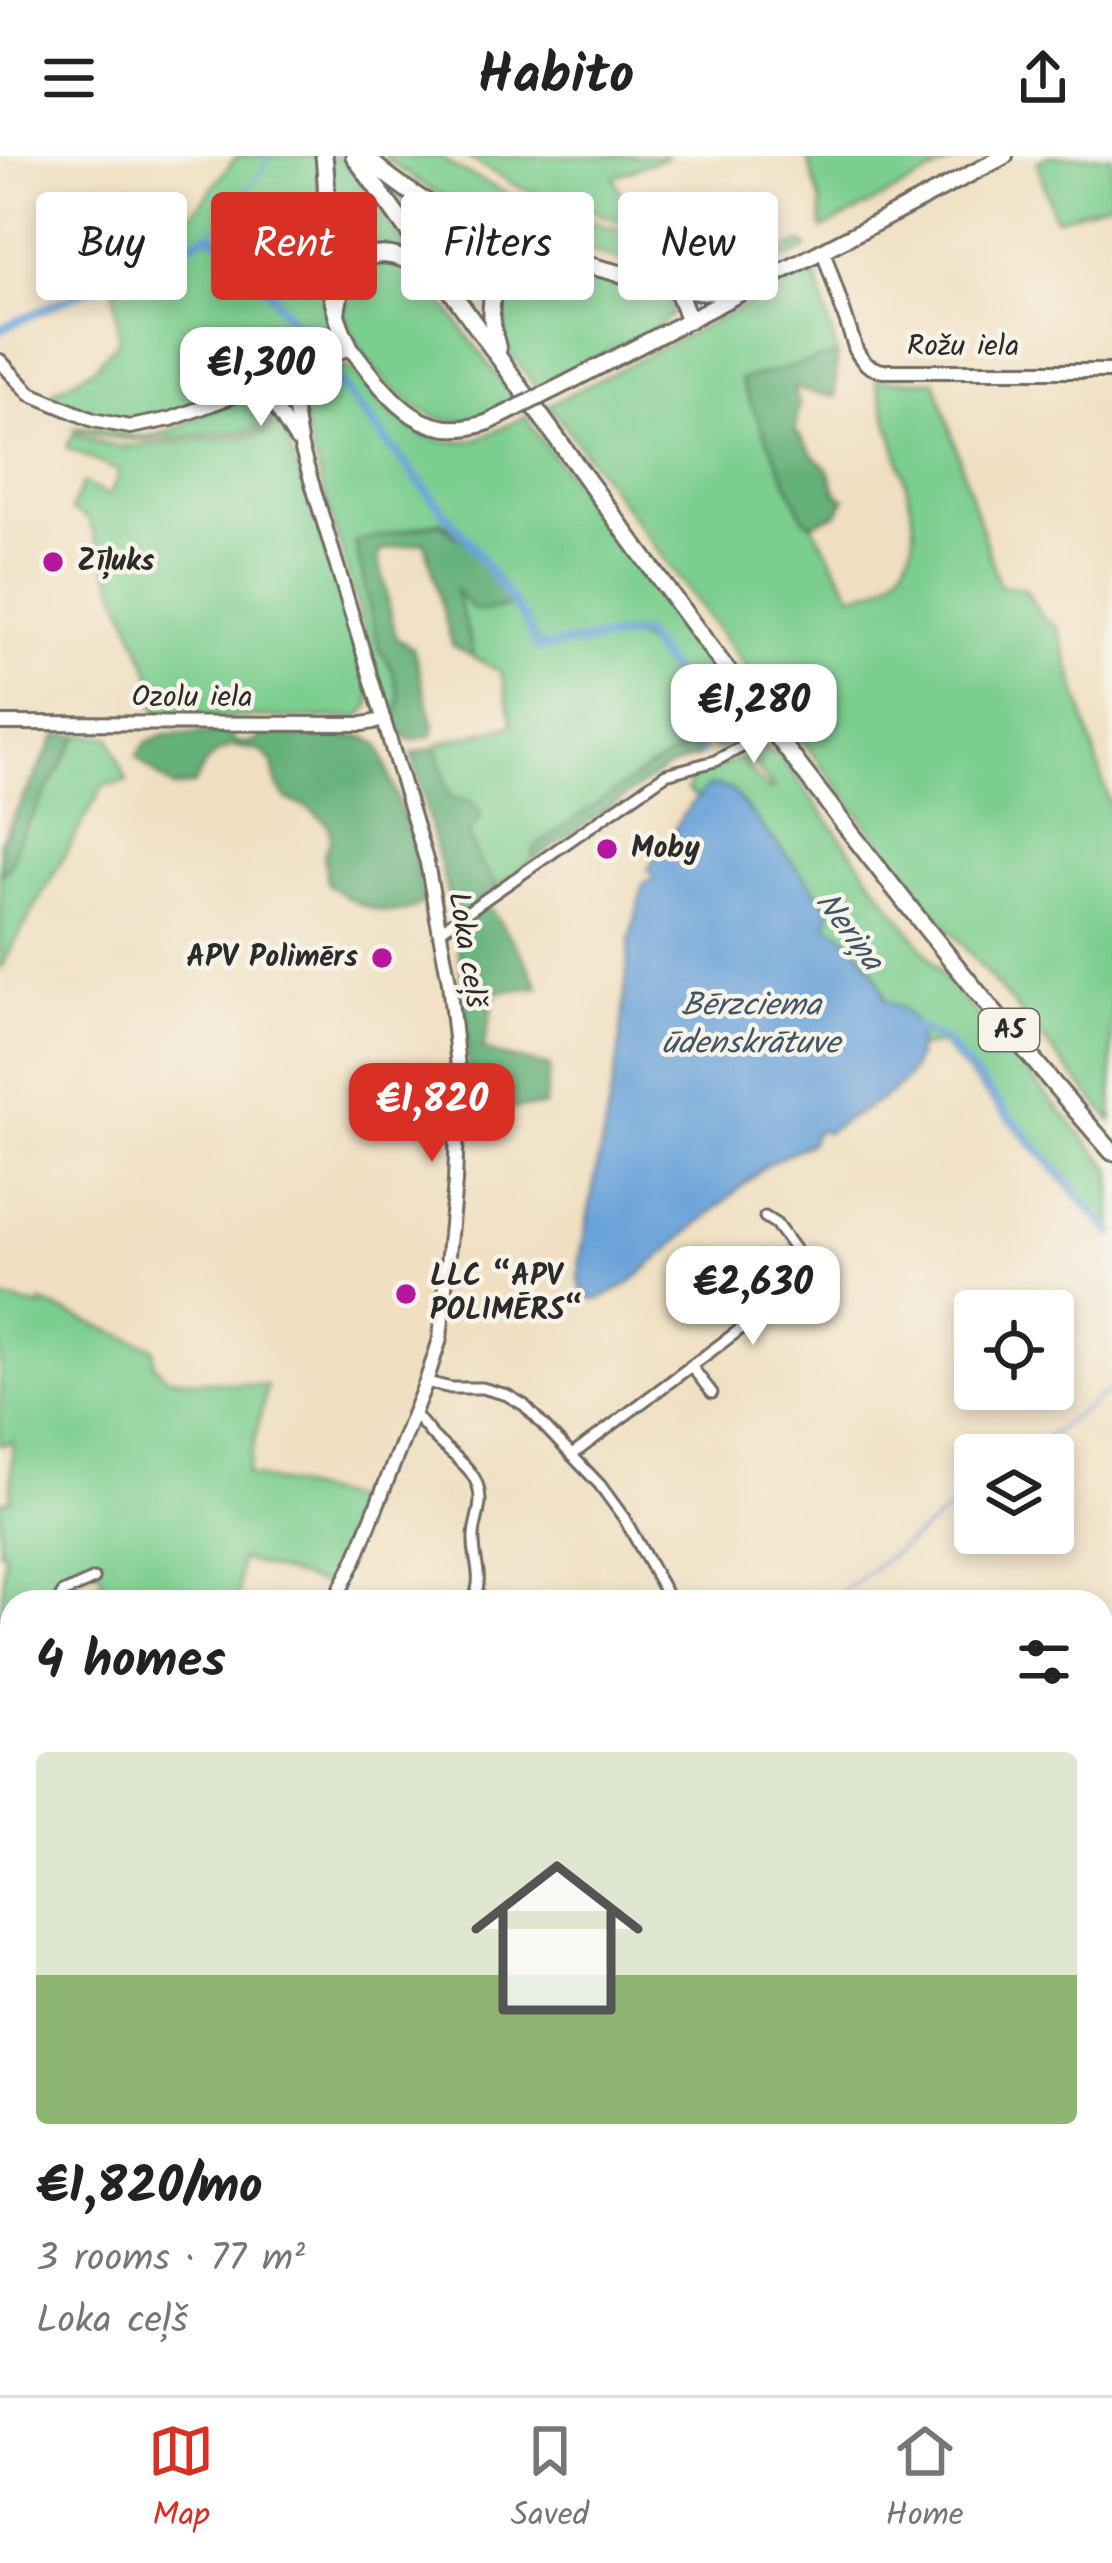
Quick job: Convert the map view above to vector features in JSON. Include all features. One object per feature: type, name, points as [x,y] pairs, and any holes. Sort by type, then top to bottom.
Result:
[{"type":"highway","points":[[324,156],[329,291],[350,347]]},
{"type":"highway","name":"A5","points":[[354,156],[401,222]]},
{"type":"highway","points":[[365,156],[410,192]]},
{"type":"highway","points":[[337,320],[341,284],[353,267],[370,257],[401,257]]},
{"type":"highway","name":"A5","points":[[457,300],[772,731],[963,974],[1112,1152]]},
{"type":"highway","points":[[491,300],[500,359]]},
{"type":"highway","points":[[681,300],[689,320]]},
{"type":"main road","points":[[778,273],[1005,156]]},
{"type":"main road","name":"Rožu iela","points":[[823,250],[856,350],[871,368],[1112,371]]},
{"type":"main road","points":[[0,361],[31,394],[93,420],[130,428],[171,419],[350,347],[389,397],[427,424],[462,429],[489,422],[727,300]]},
{"type":"main road","name":"Loka ceļš","points":[[289,375],[301,447],[418,830],[441,930],[458,1076],[458,1133],[440,1339],[340,1590]]},
{"type":"main road","name":"Loka ceļš","points":[[261,385],[301,447]]},
{"type":"main road","name":"Ozolu iela","points":[[0,723],[363,724],[384,720]]},
{"type":"street","points":[[441,930],[666,774],[715,760],[772,731]]},
{"type":"street","points":[[572,1455],[815,1279],[776,1224],[765,1216]]},
{"type":"street","points":[[692,1366],[712,1393]]},
{"type":"street","points":[[426,1382],[482,1388],[524,1405],[600,1485],[664,1590]]},
{"type":"street","points":[[412,1414],[477,1480],[477,1590]]},
{"type":"street","points":[[70,1590],[94,1579]]},
{"type":"green space","points":[[237,156],[318,156],[319,192],[211,192],[211,300],[326,300],[331,340],[325,352],[172,414],[116,420],[51,397],[93,369],[119,340],[115,300],[187,300],[187,216]]},
{"type":"green space","points":[[330,156],[341,156],[367,192],[331,192]]},
{"type":"green space","points":[[383,156],[440,156],[505,192],[436,192]]},
{"type":"green space","points":[[465,156],[668,156],[614,177],[620,192],[618,220],[594,212],[594,192],[534,192]]},
{"type":"green space","points":[[807,156],[964,156],[822,229],[821,204]]},
{"type":"green space","points":[[1048,156],[1112,156],[1112,201],[1055,219],[1037,162]]},
{"type":"green space","points":[[377,206],[401,239],[401,252],[377,252]]},
{"type":"green space","points":[[594,223],[618,229],[618,259],[594,252]]},
{"type":"green space","points":[[802,243],[805,250],[778,260],[778,251]]},
{"type":"green space","points":[[377,261],[401,263],[401,300],[441,300],[515,400],[478,417],[454,421],[418,408],[367,359],[347,321],[345,300],[377,300]]},
{"type":"green space","points":[[805,275],[817,278],[837,355],[741,380],[803,517],[813,526],[852,594],[876,588],[894,576],[907,559],[914,535],[906,484],[876,380],[935,381],[999,585],[1025,589],[1042,617],[1058,627],[1112,813],[1112,946],[1107,955],[1112,975],[1112,1121],[928,904],[549,405],[756,300],[778,300],[778,289]]},
{"type":"green space","points":[[594,276],[618,280],[618,300],[671,300],[673,314],[659,326],[537,388],[508,349],[499,328],[499,300],[594,300]]},
{"type":"green space","points":[[837,355],[835,397],[793,388],[799,405],[795,430],[829,470],[837,494],[845,499],[837,514],[811,524],[803,517],[740,380]]},
{"type":"green space","points":[[333,367],[354,373],[409,427],[443,441],[482,437],[526,416],[762,724],[761,730],[730,747],[715,749],[698,704],[643,632],[539,643],[475,547],[442,521],[355,542],[380,650],[400,696],[394,730],[300,401],[306,383]]},
{"type":"green space","points":[[254,396],[266,403],[278,421],[262,429],[160,439],[117,438],[75,428],[152,436]]},
{"type":"green space","points":[[281,425],[317,521],[371,694],[370,706],[358,718],[166,717],[155,708],[152,677],[88,519],[71,510],[83,483],[109,496],[120,472],[67,448],[74,432],[123,447],[252,435]]},
{"type":"green space","points":[[439,523],[471,547],[512,606],[472,609],[455,589],[475,658],[452,645],[425,542],[385,549],[378,555],[396,638],[413,648],[434,727],[431,736],[412,740],[394,730],[400,696],[380,650],[355,542]]},
{"type":"green space","points":[[454,586],[486,611],[512,606],[539,650],[634,638],[647,645],[695,708],[695,742],[534,848],[533,860],[498,886],[479,863],[468,833],[473,803],[449,797],[436,747],[513,725],[501,672],[475,658]]},
{"type":"green space","points":[[225,732],[238,743],[254,742],[266,733],[365,737],[379,745],[411,841],[424,902],[412,909],[387,912],[348,898],[327,883],[324,854],[331,838],[329,825],[310,809],[287,799],[277,785],[273,763],[261,751],[232,746],[205,764],[194,785],[173,788],[136,757],[147,742],[166,735]]},
{"type":"green space","points":[[57,735],[79,735],[17,842],[10,864],[0,874],[0,842]]},
{"type":"green space","points":[[79,735],[110,737],[127,782],[104,785],[0,969],[0,874],[10,864],[17,842]]},
{"type":"green space","points":[[695,742],[699,756],[666,768],[533,860],[534,848]]},
{"type":"green space","points":[[763,745],[782,758],[942,974],[1112,1170],[1112,1237],[941,1044],[919,1047],[912,1023],[885,1000],[864,956],[826,925],[830,913],[825,901],[731,790],[709,787],[698,798],[687,790],[691,776],[742,758],[770,790],[773,788],[749,757],[751,750]]},
{"type":"green space","points":[[436,747],[449,797],[473,803],[482,815],[468,834],[479,863],[498,886],[482,897],[539,987],[496,992],[483,1049],[550,1067],[544,1106],[471,1111],[461,967],[452,912],[412,754]]},
{"type":"green space","points":[[0,1298],[41,1307],[42,1303],[154,1348],[154,1364],[167,1378],[267,1386],[247,1475],[366,1503],[329,1586],[240,1559],[239,1590],[80,1590],[103,1580],[98,1568],[50,1590],[2,1590],[5,1552],[0,1552],[0,1502],[10,1500],[13,1442],[0,1445]]},
{"type":"water","name":"Bērzciema ūdenskrātuve","points":[[708,787],[731,790],[825,901],[830,914],[827,925],[864,956],[885,1000],[909,1016],[917,1036],[916,1057],[907,1077],[893,1091],[827,1132],[814,1133],[811,1142],[765,1166],[629,1284],[597,1300],[582,1290],[580,1258],[619,1052],[630,941],[644,882],[653,880],[648,870],[657,854],[669,855],[676,827],[690,806]]},
{"type":"waterway","points":[[209,234],[273,156]]},
{"type":"waterway","name":"Neriņa","points":[[0,329],[209,234],[242,254],[310,345]]},
{"type":"waterway","name":"Neriņa","points":[[334,377],[472,546],[526,622],[537,648],[642,634],[696,704],[701,751]]},
{"type":"waterway","name":"Neriņa","points":[[908,1025],[944,1041],[1112,1233]]},
{"type":"waterway","points":[[1051,1434],[1112,1388]]},
{"type":"waterway","points":[[845,1590],[954,1507]]},
{"type":"place","name":"Zīļuks","points":[[53,562]]},
{"type":"place","name":"Moby","points":[[607,849]]},
{"type":"place","name":"APV Polimērs","points":[[382,958]]},
{"type":"place","name":"LLC “APV POLIMĒRS“","points":[[406,1294]]}]
